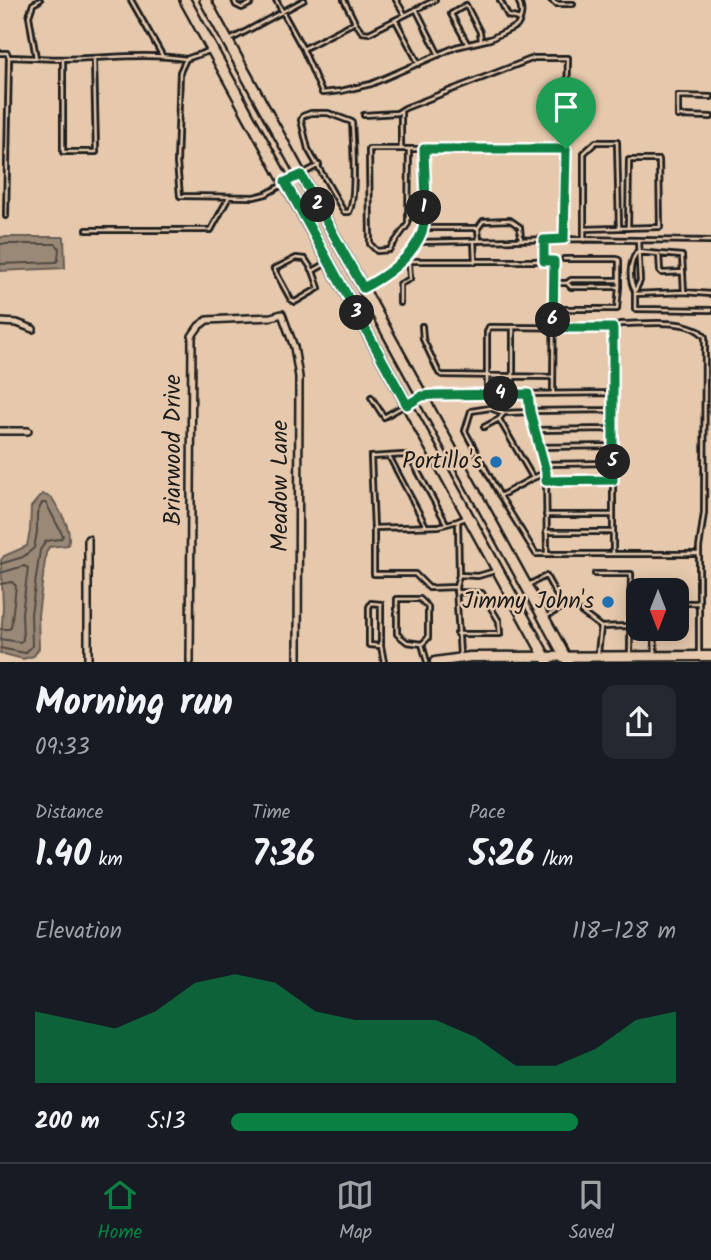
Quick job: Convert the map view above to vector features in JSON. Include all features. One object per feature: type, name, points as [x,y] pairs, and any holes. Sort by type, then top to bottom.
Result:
[{"type":"main road","points":[[186,0],[547,659]]},
{"type":"main road","points":[[205,0],[567,659]]},
{"type":"main road","points":[[435,662],[460,658],[567,659],[597,656],[710,658]]},
{"type":"street","name":"Briarwood Drive","points":[[190,662],[192,337],[207,320],[271,317],[282,314]]},
{"type":"street","name":"Meadow Lane","points":[[282,314],[294,346],[299,377],[298,662]]},
{"type":"street","points":[[0,322],[17,323],[33,329]]},
{"type":"street","points":[[0,431],[28,431]]},
{"type":"street","points":[[88,538],[88,662]]},
{"type":"lane","points":[[36,58],[29,16],[33,4],[40,0]]},
{"type":"lane","points":[[131,0],[162,55]]},
{"type":"lane","points":[[234,0],[236,5],[242,8],[252,0]]},
{"type":"lane","points":[[276,0],[303,49],[322,93],[341,92],[371,84],[467,44],[490,39],[517,26],[522,6],[518,0]]},
{"type":"lane","points":[[9,57],[63,60],[162,55],[186,59],[213,49],[304,0]]},
{"type":"lane","points":[[344,0],[362,32],[369,33],[435,0]]},
{"type":"lane","points":[[397,0],[405,15]]},
{"type":"lane","points":[[500,0],[508,16],[520,19]]},
{"type":"lane","points":[[551,0],[556,4],[573,4]]},
{"type":"lane","points":[[467,44],[451,14],[466,5],[480,32],[481,40]]},
{"type":"lane","points":[[416,9],[439,55]]},
{"type":"lane","points":[[396,19],[419,64]]},
{"type":"lane","points":[[303,49],[355,22]]},
{"type":"lane","points":[[0,53],[8,53],[9,57],[6,216]]},
{"type":"lane","points":[[364,115],[397,113],[534,58],[568,58],[564,239]]},
{"type":"lane","points":[[63,60],[63,152],[96,152],[94,59]]},
{"type":"lane","points":[[186,59],[180,72],[177,163],[180,195],[254,197],[266,194],[319,165]]},
{"type":"lane","points":[[711,97],[678,96],[678,116],[711,117]]},
{"type":"lane","points":[[401,111],[401,149]]},
{"type":"lane","points":[[328,113],[352,122],[352,207],[349,212],[344,212],[319,165],[308,149],[302,127],[303,116],[328,113]]},
{"type":"lane","points":[[584,240],[584,152],[596,142],[617,142],[619,228]]},
{"type":"lane","points":[[409,149],[408,224],[389,250],[377,251],[370,244],[369,149],[409,149],[424,149],[566,149]]},
{"type":"lane","points":[[348,297],[382,278],[401,261],[415,242],[422,228],[424,149]]},
{"type":"lane","points":[[584,229],[634,228],[660,227],[660,160],[629,160],[628,228]]},
{"type":"lane","points":[[87,230],[211,230],[229,197]]},
{"type":"lane","points":[[475,262],[478,228],[482,221],[510,220],[520,227],[521,240]]},
{"type":"lane","points":[[422,228],[478,228]]},
{"type":"lane","points":[[634,228],[640,259],[640,281],[635,292],[634,306],[639,311],[711,310]]},
{"type":"lane","points":[[415,242],[564,239],[711,241]]},
{"type":"lane","points":[[544,240],[544,261]]},
{"type":"lane","points":[[638,253],[682,256],[684,292]]},
{"type":"lane","points":[[635,292],[631,262],[638,253]]},
{"type":"lane","points":[[659,254],[662,272],[683,272]]},
{"type":"lane","points":[[296,258],[305,259],[313,271],[319,288],[295,302],[291,300],[274,269],[296,258]]},
{"type":"lane","points":[[564,259],[616,259],[619,280],[617,309],[564,309]]},
{"type":"lane","points":[[313,271],[329,261]]},
{"type":"lane","points":[[401,261],[554,261],[553,394]]},
{"type":"lane","points":[[400,303],[400,284],[410,279],[409,262]]},
{"type":"lane","points":[[553,283],[567,283],[571,280],[619,280]]},
{"type":"lane","points":[[567,283],[571,287],[619,287]]},
{"type":"lane","points":[[635,292],[711,294]]},
{"type":"lane","points":[[487,394],[489,327],[613,328],[620,324],[690,325],[701,331],[705,337],[704,513],[699,554],[699,656]]},
{"type":"lane","points":[[422,326],[423,339],[442,376],[553,377]]},
{"type":"lane","points":[[513,328],[513,394]]},
{"type":"lane","points":[[613,328],[613,554]]},
{"type":"lane","points":[[371,397],[384,417],[422,396],[613,393]]},
{"type":"lane","points":[[528,394],[546,472],[547,554]]},
{"type":"lane","points":[[613,410],[504,413],[490,408],[471,411],[465,431],[500,496],[536,554],[699,554]]},
{"type":"lane","points":[[484,427],[504,413]]},
{"type":"lane","points":[[499,419],[533,478]]},
{"type":"lane","points":[[534,429],[613,429]]},
{"type":"lane","points":[[539,446],[613,446]]},
{"type":"lane","points":[[389,456],[426,526]]},
{"type":"lane","points":[[447,524],[410,457],[371,457],[374,574],[415,574],[429,588],[456,587]]},
{"type":"lane","points":[[544,464],[613,463]]},
{"type":"lane","points":[[500,496],[546,472]]},
{"type":"lane","points":[[546,481],[613,480]]},
{"type":"lane","points":[[546,515],[613,514]]},
{"type":"lane","points":[[374,528],[447,524],[468,516]]},
{"type":"lane","points":[[458,522],[459,575],[456,592],[460,658]]},
{"type":"lane","points":[[546,532],[613,532]]},
{"type":"lane","points":[[459,575],[478,576],[498,571]]},
{"type":"lane","points":[[595,574],[631,574],[631,578]]},
{"type":"lane","points":[[527,586],[546,576],[563,607],[544,617]]},
{"type":"lane","points":[[456,592],[482,593],[499,621],[500,634],[457,634]]},
{"type":"lane","points":[[397,599],[420,599],[428,607],[428,638],[422,644],[407,642],[397,634],[397,599]]},
{"type":"lane","points":[[381,646],[369,645],[371,603],[382,606],[381,646],[384,662]]},
{"type":"lane","points":[[690,603],[699,603]]},
{"type":"lane","points":[[581,612],[601,627],[626,626]]},
{"type":"lane","points":[[597,656],[601,627]]},
{"type":"lane","points":[[630,641],[631,656]]},
{"type":"lane","points":[[654,641],[655,659]]},
{"type":"lane","points":[[422,644],[427,662]]},
{"type":"water","points":[[0,237],[64,237],[65,268],[0,271]]},
{"type":"water","points":[[42,494],[52,498],[65,521],[69,539],[68,545],[49,547],[46,553],[38,615],[39,648],[34,656],[23,659],[0,653],[3,607],[1,560],[27,546],[31,507]]},
{"type":"place","name":"Portillo's","points":[[496,462]]},
{"type":"place","name":"Jimmy John's","points":[[608,602]]},
{"type":"route","points":[[424,149],[566,149],[564,239],[544,240],[544,261],[554,261],[553,328],[613,328],[613,480],[546,481],[528,394],[422,396],[407,405],[285,182],[301,175],[363,288],[382,278],[399,264],[422,232],[424,149]]}]
